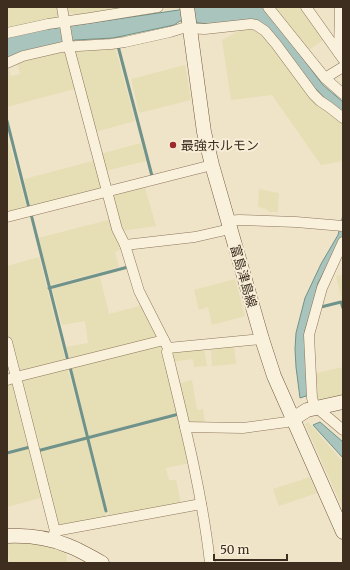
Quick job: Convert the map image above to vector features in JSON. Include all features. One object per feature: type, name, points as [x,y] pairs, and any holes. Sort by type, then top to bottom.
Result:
[{"type":"main road","name":"富島津島線","points":[[187,7],[204,132],[212,165],[262,339],[274,376],[343,532]]},
{"type":"main road","points":[[293,419],[307,410],[343,402]]},
{"type":"main road","points":[[7,536],[54,535],[69,546],[102,563]]},
{"type":"street","points":[[62,7],[68,45],[117,229],[125,245],[139,291],[166,344],[201,504],[210,563]]},
{"type":"street","points":[[7,33],[48,24],[64,24],[90,18],[158,7]]},
{"type":"street","points":[[268,7],[325,78],[343,94]]},
{"type":"street","points":[[306,7],[341,56]]},
{"type":"street","points":[[340,7],[341,56]]},
{"type":"street","points":[[7,63],[23,56],[68,45],[118,43],[189,27],[205,29],[256,25],[269,35],[313,94],[343,118]]},
{"type":"street","points":[[325,78],[343,68]]},
{"type":"street","points":[[7,217],[212,165]]},
{"type":"street","points":[[125,245],[195,237],[239,220],[296,222],[341,226]]},
{"type":"street","points":[[343,242],[322,288],[310,335],[312,398],[316,408],[343,430]]},
{"type":"street","points":[[11,379],[166,344],[262,339]]},
{"type":"street","points":[[7,342],[11,379],[54,535],[201,504]]},
{"type":"street","points":[[185,427],[244,428],[287,422],[293,419]]},
{"type":"shaded area","points":[[7,7],[58,7],[59,14],[57,18],[31,23],[7,30]]},
{"type":"shaded area","points":[[64,7],[120,7],[121,9],[92,14],[75,14],[64,11]]},
{"type":"shaded area","points":[[273,7],[302,7],[326,38],[309,50]]},
{"type":"shaded area","points":[[246,27],[258,28],[343,123],[343,160],[321,165],[272,95],[231,100],[222,40]]},
{"type":"shaded area","points":[[115,47],[135,121],[95,132],[73,48]]},
{"type":"shaded area","points":[[66,51],[78,88],[7,107],[7,66],[11,76],[20,74],[17,61]]},
{"type":"shaded area","points":[[185,65],[191,100],[139,113],[131,79]]},
{"type":"shaded area","points":[[9,143],[27,209],[7,214],[7,144]]},
{"type":"shaded area","points":[[141,143],[146,161],[105,171],[100,154]]},
{"type":"shaded area","points":[[97,160],[104,188],[31,208],[24,179]]},
{"type":"shaded area","points":[[144,184],[156,226],[121,231],[111,193]]},
{"type":"shaded area","points":[[259,189],[279,193],[278,212],[270,212],[266,209],[258,207]]},
{"type":"shaded area","points":[[112,219],[122,249],[115,252],[119,267],[51,285],[38,238]]},
{"type":"shaded area","points":[[39,257],[66,362],[17,372],[7,333],[7,266]]},
{"type":"shaded area","points":[[343,275],[343,305],[336,276]]},
{"type":"shaded area","points":[[100,277],[109,314],[143,305],[158,337],[70,361],[66,347],[88,343],[85,321],[62,325],[52,289]]},
{"type":"shaded area","points":[[235,279],[245,316],[212,325],[208,307],[199,310],[194,290]]},
{"type":"shaded area","points":[[162,342],[180,413],[89,436],[71,366]]},
{"type":"shaded area","points":[[234,344],[236,364],[212,366],[211,349]]},
{"type":"shaded area","points":[[204,347],[207,366],[194,367],[193,359],[172,362],[171,352]]},
{"type":"shaded area","points":[[67,367],[86,437],[36,450],[19,379]]},
{"type":"shaded area","points":[[343,367],[343,395],[315,401],[313,374]]},
{"type":"shaded area","points":[[14,380],[30,445],[7,451],[7,382]]},
{"type":"shaded area","points":[[192,380],[197,410],[203,409],[205,423],[187,421],[177,384]]},
{"type":"shaded area","points":[[181,416],[190,463],[166,468],[169,480],[176,480],[181,504],[110,518],[90,439]]},
{"type":"shaded area","points":[[308,422],[343,462],[343,509],[305,424]]},
{"type":"shaded area","points":[[87,439],[107,519],[57,528],[37,452]]},
{"type":"shaded area","points":[[31,448],[44,497],[7,507],[7,455]]},
{"type":"shaded area","points":[[310,477],[317,493],[279,506],[273,489]]},
{"type":"shaded area","points":[[7,541],[18,541],[66,549],[67,563],[9,563]]},
{"type":"water","points":[[199,7],[264,7],[323,85],[343,102],[343,112],[328,102],[255,20],[209,24],[180,21],[174,25],[113,38],[75,40],[51,45],[7,58],[7,38],[34,31]]},
{"type":"water","points":[[343,215],[343,236],[318,283],[305,330],[309,395],[300,398],[296,367],[296,333],[305,298],[321,264],[338,235]]},
{"type":"water","points":[[320,422],[343,442],[343,458],[313,425]]},
{"type":"waterway","points":[[118,46],[152,176]]},
{"type":"waterway","points":[[7,121],[29,208]]},
{"type":"waterway","points":[[31,214],[68,361]]},
{"type":"waterway","points":[[49,288],[128,267]]},
{"type":"waterway","points":[[321,307],[341,302],[343,308]]},
{"type":"waterway","points":[[70,367],[106,511]]},
{"type":"waterway","points":[[37,451],[179,414]]},
{"type":"waterway","points":[[7,453],[30,447]]},
{"type":"place","name":"最強ホルモン","points":[[173,145]]}]
